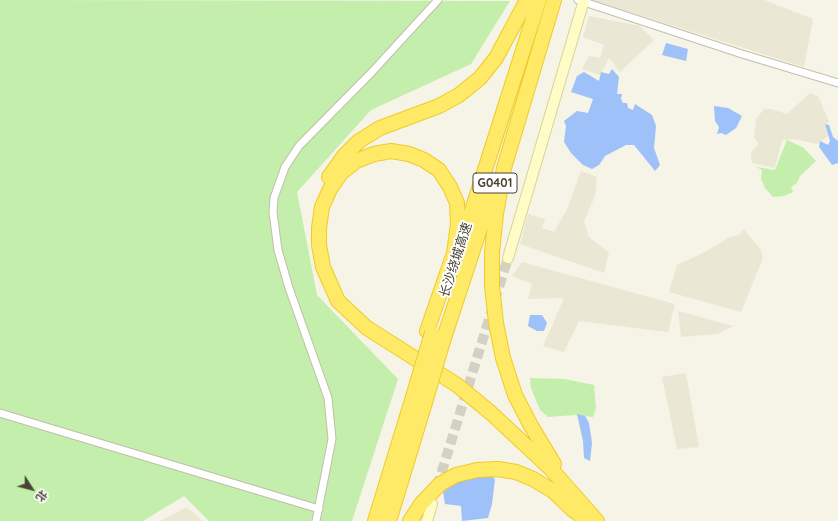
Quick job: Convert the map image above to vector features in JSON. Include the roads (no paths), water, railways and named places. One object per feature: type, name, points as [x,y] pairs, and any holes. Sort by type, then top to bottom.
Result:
[{"type":"highway","points":[[527,0],[536,22],[504,168],[493,237],[492,286],[496,323],[502,351],[515,395],[551,460],[582,503],[588,520]]},
{"type":"highway","name":"长沙绕城高速","points":[[389,521],[414,401],[434,335],[487,209],[536,22],[539,0]]},
{"type":"highway","name":"长沙绕城高速","points":[[536,22],[551,0]]},
{"type":"highway","points":[[554,0],[536,22],[496,58],[480,78],[459,95],[439,106],[380,128],[360,141],[344,156],[332,171],[320,193],[314,216],[312,239],[315,266],[324,288],[334,304],[347,319],[365,334],[444,384],[477,409],[537,464],[588,520]]},
{"type":"highway","points":[[375,521],[385,486],[414,401],[434,335],[454,253],[458,224],[457,203],[450,187],[439,170],[424,160],[408,154],[391,151],[374,154],[356,160],[341,173],[330,189],[322,207],[319,234],[322,267],[338,301],[367,328],[457,385],[491,413],[531,450],[582,503]]},
{"type":"highway","points":[[410,521],[421,504],[440,484],[456,475],[477,470],[498,469],[516,472],[533,479],[553,491],[588,520]]},
{"type":"street","points":[[316,521],[332,439],[328,398],[289,288],[278,250],[273,212],[274,198],[285,167],[299,146],[371,73],[438,0]]},
{"type":"street","points":[[508,258],[582,1],[742,54],[838,83]]},
{"type":"street","points":[[0,413],[319,509]]},
{"type":"street","points":[[427,521],[432,504]]},
{"type":"water","points":[[666,43],[688,49],[686,61],[662,55]]},
{"type":"water","points":[[612,69],[619,77],[617,94],[622,94],[621,99],[623,103],[627,103],[628,108],[633,110],[635,104],[652,115],[656,126],[654,148],[660,165],[655,171],[634,145],[626,145],[605,156],[599,165],[592,169],[583,165],[571,153],[564,142],[566,126],[564,121],[577,111],[588,113],[593,99],[571,92],[577,76],[584,72],[599,81],[601,72],[609,74]]},
{"type":"water","points":[[714,106],[728,108],[742,116],[736,128],[726,135],[721,133],[717,134],[719,127],[715,121]]},
{"type":"water","points":[[825,124],[829,125],[833,137],[838,141],[838,163],[832,165],[819,147],[820,141],[828,145],[830,141]]},
{"type":"water","points":[[530,315],[542,315],[547,323],[544,331],[537,331],[528,326]]},
{"type":"water","points":[[577,414],[585,416],[589,423],[592,443],[590,461],[584,458],[583,441]]},
{"type":"water","points":[[490,475],[495,479],[492,504],[488,518],[462,521],[461,506],[445,504],[443,492],[455,483],[476,476]]},
{"type":"tunnel","points":[[437,487],[508,258]]}]
